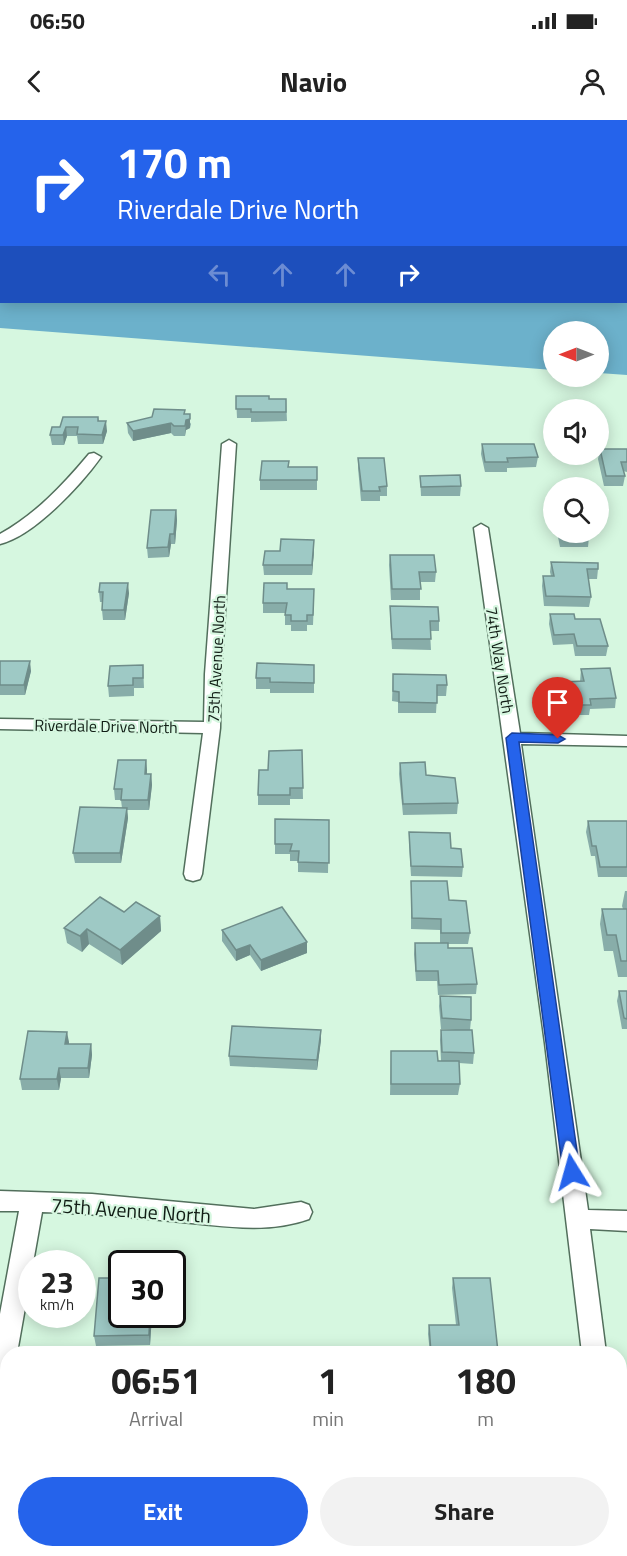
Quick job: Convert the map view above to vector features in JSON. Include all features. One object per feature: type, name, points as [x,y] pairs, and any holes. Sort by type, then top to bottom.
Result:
[{"type":"street","name":"75th Avenue North","points":[[193,874],[212,728],[213,674],[229,444]]},
{"type":"street","points":[[0,540],[39,516],[57,500],[94,457]]},
{"type":"street","name":"74th Way North","points":[[481,528],[578,1219],[593,1346]]},
{"type":"street","name":"Riverdale Drive North","points":[[0,724],[212,728]]},
{"type":"street","points":[[512,738],[627,741]]},
{"type":"street","points":[[0,1201],[32,1203]]},
{"type":"street","name":"75th Avenue North","points":[[6,1346],[32,1203],[92,1204],[254,1219],[301,1212]]},
{"type":"street","points":[[578,1219],[627,1221]]},
{"type":"water","points":[[0,303],[627,303],[627,375],[609,374],[609,321],[543,321],[543,369],[0,328]]},
{"type":"building","points":[[236,396],[269,396],[269,399],[286,399],[286,412],[251,412],[251,409],[236,409]]},
{"type":"building","points":[[154,409],[185,410],[184,414],[190,414],[190,419],[186,420],[185,426],[174,426],[171,423],[133,431],[127,423],[152,417]]},
{"type":"building","points":[[63,417],[98,417],[98,421],[106,421],[102,435],[77,434],[78,427],[66,427],[63,435],[50,435],[52,427],[60,427]]},
{"type":"building","points":[[482,444],[534,444],[538,457],[507,458],[508,462],[485,462]]},
{"type":"building","points":[[609,449],[627,449],[627,462],[621,462],[625,476],[606,476],[604,465],[609,465]]},
{"type":"building","points":[[358,458],[384,458],[387,486],[379,487],[380,491],[362,491]]},
{"type":"building","points":[[262,461],[289,461],[288,467],[317,467],[317,480],[260,480]]},
{"type":"building","points":[[460,475],[461,486],[421,487],[420,476]]},
{"type":"building","points":[[151,510],[176,510],[174,534],[170,534],[168,547],[147,548]]},
{"type":"building","points":[[281,539],[314,540],[312,565],[263,565],[265,551],[280,551]]},
{"type":"building","points":[[390,555],[434,555],[436,572],[419,572],[421,589],[392,589]]},
{"type":"building","points":[[551,562],[598,563],[598,569],[587,569],[591,597],[546,596],[543,576],[554,576]]},
{"type":"building","points":[[100,583],[128,583],[124,610],[102,610],[103,592],[99,592]]},
{"type":"building","points":[[264,583],[287,583],[287,589],[314,589],[313,615],[307,615],[307,621],[291,621],[291,615],[285,615],[287,603],[263,603]]},
{"type":"building","points":[[390,606],[438,607],[439,621],[430,621],[431,639],[392,639]]},
{"type":"building","points":[[550,614],[574,614],[575,619],[600,619],[608,646],[577,646],[574,634],[554,635]]},
{"type":"building","points":[[0,661],[30,661],[24,685],[0,685]]},
{"type":"building","points":[[257,663],[314,665],[314,683],[270,682],[270,678],[256,678]]},
{"type":"building","points":[[143,665],[143,678],[133,678],[133,685],[108,686],[110,666]]},
{"type":"building","points":[[610,668],[616,698],[590,699],[591,705],[567,705],[563,682],[584,681],[581,669]]},
{"type":"building","points":[[393,674],[446,675],[447,685],[437,685],[437,703],[399,702],[399,692],[393,691]]},
{"type":"building","points":[[302,750],[303,788],[290,788],[290,795],[258,795],[259,770],[268,770],[269,751]]},
{"type":"building","points":[[118,760],[146,760],[145,774],[151,774],[148,800],[121,800],[122,789],[114,789]]},
{"type":"building","points":[[425,762],[426,775],[455,778],[458,803],[403,804],[400,763]]},
{"type":"building","points":[[80,807],[127,808],[120,853],[73,853]]},
{"type":"building","points":[[275,819],[329,820],[329,863],[298,862],[299,851],[290,851],[292,844],[275,844]]},
{"type":"building","points":[[588,821],[627,821],[627,867],[600,867],[596,846],[592,846]]},
{"type":"building","points":[[409,832],[450,833],[451,848],[461,849],[463,867],[411,866]]},
{"type":"building","points":[[411,881],[447,881],[449,900],[466,901],[470,933],[441,933],[441,919],[412,918]]},
{"type":"building","points":[[100,897],[124,912],[136,902],[160,916],[120,950],[87,929],[80,936],[64,928]]},
{"type":"building","points":[[282,907],[307,942],[261,960],[250,945],[236,950],[222,930]]},
{"type":"building","points":[[602,909],[627,909],[627,961],[621,961],[616,935],[607,935]]},
{"type":"building","points":[[415,943],[448,943],[448,948],[472,948],[477,984],[439,985],[438,971],[416,971]]},
{"type":"building","points":[[619,991],[627,991],[627,1019],[624,1018]]},
{"type":"building","points":[[440,996],[471,997],[471,1020],[442,1018]]},
{"type":"building","points":[[232,1026],[321,1030],[317,1060],[229,1056]]},
{"type":"building","points":[[441,1030],[472,1030],[474,1053],[442,1052]]},
{"type":"building","points":[[28,1031],[67,1032],[65,1044],[91,1044],[88,1068],[59,1068],[57,1079],[20,1079]]},
{"type":"building","points":[[391,1051],[437,1051],[438,1061],[459,1061],[460,1084],[391,1084]]},
{"type":"building","points":[[99,1278],[108,1278],[108,1328],[149,1328],[149,1335],[94,1336]]},
{"type":"building","points":[[453,1278],[490,1278],[497,1346],[430,1346],[429,1325],[459,1325]]},
{"type":"route","points":[[558,739],[512,738],[572,1172]]}]
